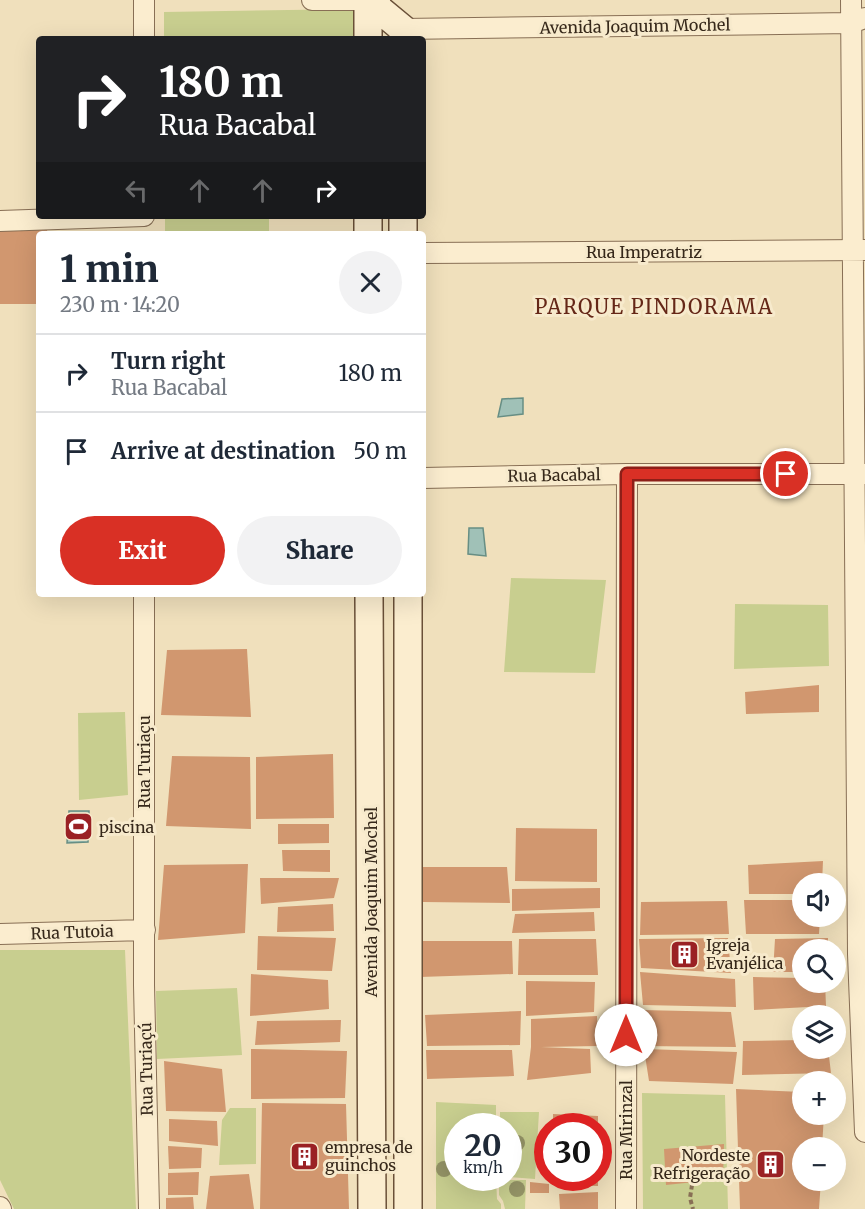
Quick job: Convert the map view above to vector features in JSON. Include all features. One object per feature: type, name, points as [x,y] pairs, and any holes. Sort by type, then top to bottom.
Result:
[{"type":"street","points":[[144,0],[144,36]]},
{"type":"street","points":[[312,0],[386,0]]},
{"type":"street","points":[[368,0],[368,36]]},
{"type":"street","name":"Avenida Joaquim Mochel","points":[[368,0],[403,34],[858,21]]},
{"type":"street","points":[[851,0],[858,21],[862,954],[865,1132]]},
{"type":"street","points":[[0,221],[58,219]]},
{"type":"street","name":"Rua Imperatriz","points":[[426,253],[859,250]]},
{"type":"street","name":"Rua Bacabal","points":[[426,478],[627,474],[860,474]]},
{"type":"street","name":"Rua Mirinzal","points":[[626,1209],[627,474]]},
{"type":"street","name":"Rua Turiaçu","points":[[144,597],[145,930]]},
{"type":"street","name":"Avenida Joaquim Mochel","points":[[369,597],[372,1209]]},
{"type":"street","points":[[408,597],[408,1209]]},
{"type":"street","name":"Rua Tutoia","points":[[0,934],[145,930]]},
{"type":"street","name":"Rua Turiaçú","points":[[145,930],[149,1209]]},
{"type":"path","points":[[692,1185],[691,1209],[690,1201],[691,1193],[692,1185]]},
{"type":"green space","points":[[358,9],[358,36],[164,36],[164,12]]},
{"type":"green space","points":[[165,219],[269,219],[269,231],[165,231]]},
{"type":"green space","points":[[511,578],[606,580],[595,673],[504,672]]},
{"type":"green space","points":[[735,604],[828,605],[829,666],[734,669]]},
{"type":"green space","points":[[125,712],[128,795],[79,800],[78,713]]},
{"type":"green space","points":[[0,950],[125,950],[136,1209],[14,1209],[0,1180]]},
{"type":"green space","points":[[237,988],[242,1055],[157,1059],[156,991]]},
{"type":"green space","points":[[642,1093],[725,1095],[728,1209],[643,1209]]},
{"type":"green space","points":[[436,1102],[496,1105],[496,1113],[444,1113],[444,1191],[497,1191],[501,1209],[436,1209]]},
{"type":"green space","points":[[230,1108],[256,1108],[256,1164],[219,1165],[222,1120]]},
{"type":"green space","points":[[539,1112],[534,1113],[534,1179],[522,1178],[522,1113],[500,1113]]},
{"type":"green space","points":[[522,1180],[526,1180],[525,1209],[505,1209],[499,1191],[522,1191]]},
{"type":"water","points":[[523,398],[523,414],[498,417],[502,399]]},
{"type":"water","points":[[469,528],[483,528],[486,556],[468,554]]},
{"type":"water","name":"piscina","points":[[69,811],[89,811],[88,842],[67,843]]},
{"type":"building","points":[[0,230],[47,230],[36,231],[36,304],[0,304]]},
{"type":"building","points":[[247,649],[251,717],[161,715],[167,650]]},
{"type":"building","points":[[819,685],[819,712],[746,714],[745,692]]},
{"type":"building","points":[[333,754],[334,818],[256,819],[256,757]]},
{"type":"building","points":[[172,756],[250,757],[251,829],[166,826]]},
{"type":"building","points":[[278,824],[329,824],[329,843],[278,844]]},
{"type":"building","points":[[516,828],[597,829],[597,882],[515,881]]},
{"type":"building","points":[[282,850],[330,850],[330,872],[283,871]]},
{"type":"building","points":[[823,861],[822,873],[792,873],[792,894],[749,894],[748,865]]},
{"type":"building","points":[[248,864],[245,933],[158,940],[164,865]]},
{"type":"building","points":[[422,867],[507,867],[510,903],[423,902]]},
{"type":"building","points":[[260,878],[339,878],[334,898],[261,904]]},
{"type":"building","points":[[600,888],[600,908],[512,911],[512,889]]},
{"type":"building","points":[[744,900],[792,900],[792,927],[819,927],[819,934],[746,934]]},
{"type":"building","points":[[727,901],[729,934],[640,935],[641,902]]},
{"type":"building","points":[[333,904],[334,931],[277,932],[278,907]]},
{"type":"building","points":[[594,912],[595,931],[512,933],[515,914]]},
{"type":"building","points":[[258,936],[336,938],[332,971],[257,970]]},
{"type":"building","name":"Igreja Evanjélica","points":[[728,938],[731,973],[641,968],[639,939]]},
{"type":"building","points":[[828,938],[792,939],[792,972],[773,972],[775,939]]},
{"type":"building","points":[[519,939],[596,939],[598,975],[518,975]]},
{"type":"building","points":[[420,941],[512,941],[513,974],[420,977]]},
{"type":"building","points":[[640,972],[735,979],[736,1007],[643,1005]]},
{"type":"building","points":[[251,974],[328,980],[329,1009],[250,1016]]},
{"type":"building","points":[[753,977],[792,978],[792,993],[825,993],[826,1005],[792,1005],[792,1008],[754,1010]]},
{"type":"building","points":[[526,981],[595,982],[594,1012],[526,1016]]},
{"type":"building","points":[[641,1010],[731,1012],[736,1047],[643,1046]]},
{"type":"building","points":[[521,1011],[520,1045],[427,1046],[425,1015]]},
{"type":"building","points":[[597,1016],[598,1046],[541,1047],[590,1049],[591,1073],[527,1080],[531,1047],[531,1019]]},
{"type":"building","points":[[341,1020],[340,1042],[255,1045],[257,1021]]},
{"type":"building","points":[[792,1040],[792,1059],[829,1059],[831,1071],[742,1075],[743,1041]]},
{"type":"building","points":[[251,1049],[347,1051],[345,1098],[251,1099]]},
{"type":"building","points":[[644,1049],[737,1052],[733,1084],[649,1081]]},
{"type":"building","points":[[426,1050],[512,1050],[514,1076],[427,1079]]},
{"type":"building","points":[[164,1061],[222,1069],[226,1112],[166,1111]]},
{"type":"building","name":"Nordeste Refrigeração","points":[[736,1089],[792,1092],[792,1125],[823,1125],[823,1137],[792,1137],[792,1191],[820,1191],[819,1209],[740,1209]]},
{"type":"building","name":"empresa de guinchos","points":[[262,1103],[346,1104],[349,1209],[260,1209]]},
{"type":"building","points":[[169,1119],[217,1121],[218,1146],[169,1141]]},
{"type":"building","points":[[724,1144],[723,1179],[666,1185],[664,1149]]},
{"type":"building","points":[[168,1146],[202,1148],[201,1168],[169,1169]]},
{"type":"building","points":[[199,1172],[198,1195],[168,1195],[168,1173]]},
{"type":"building","points":[[249,1174],[254,1209],[206,1209],[210,1176]]},
{"type":"building","points":[[530,1182],[534,1182],[534,1191],[549,1191],[549,1193],[530,1193]]},
{"type":"building","points":[[598,1192],[598,1209],[560,1209],[559,1194]]},
{"type":"building","points":[[193,1197],[194,1209],[166,1209],[166,1198]]},
{"type":"place","name":"piscina","points":[[78,827]]},
{"type":"place","name":"Igreja Evanjélica","points":[[685,954]]},
{"type":"place","name":"empresa de guinchos","points":[[304,1156]]},
{"type":"place","name":"Nordeste Refrigeração","points":[[771,1164]]},
{"type":"district","name":"PARQUE PINDORAMA","points":[[654,307]]},
{"type":"route","points":[[626,1035],[627,474],[786,474]]}]
